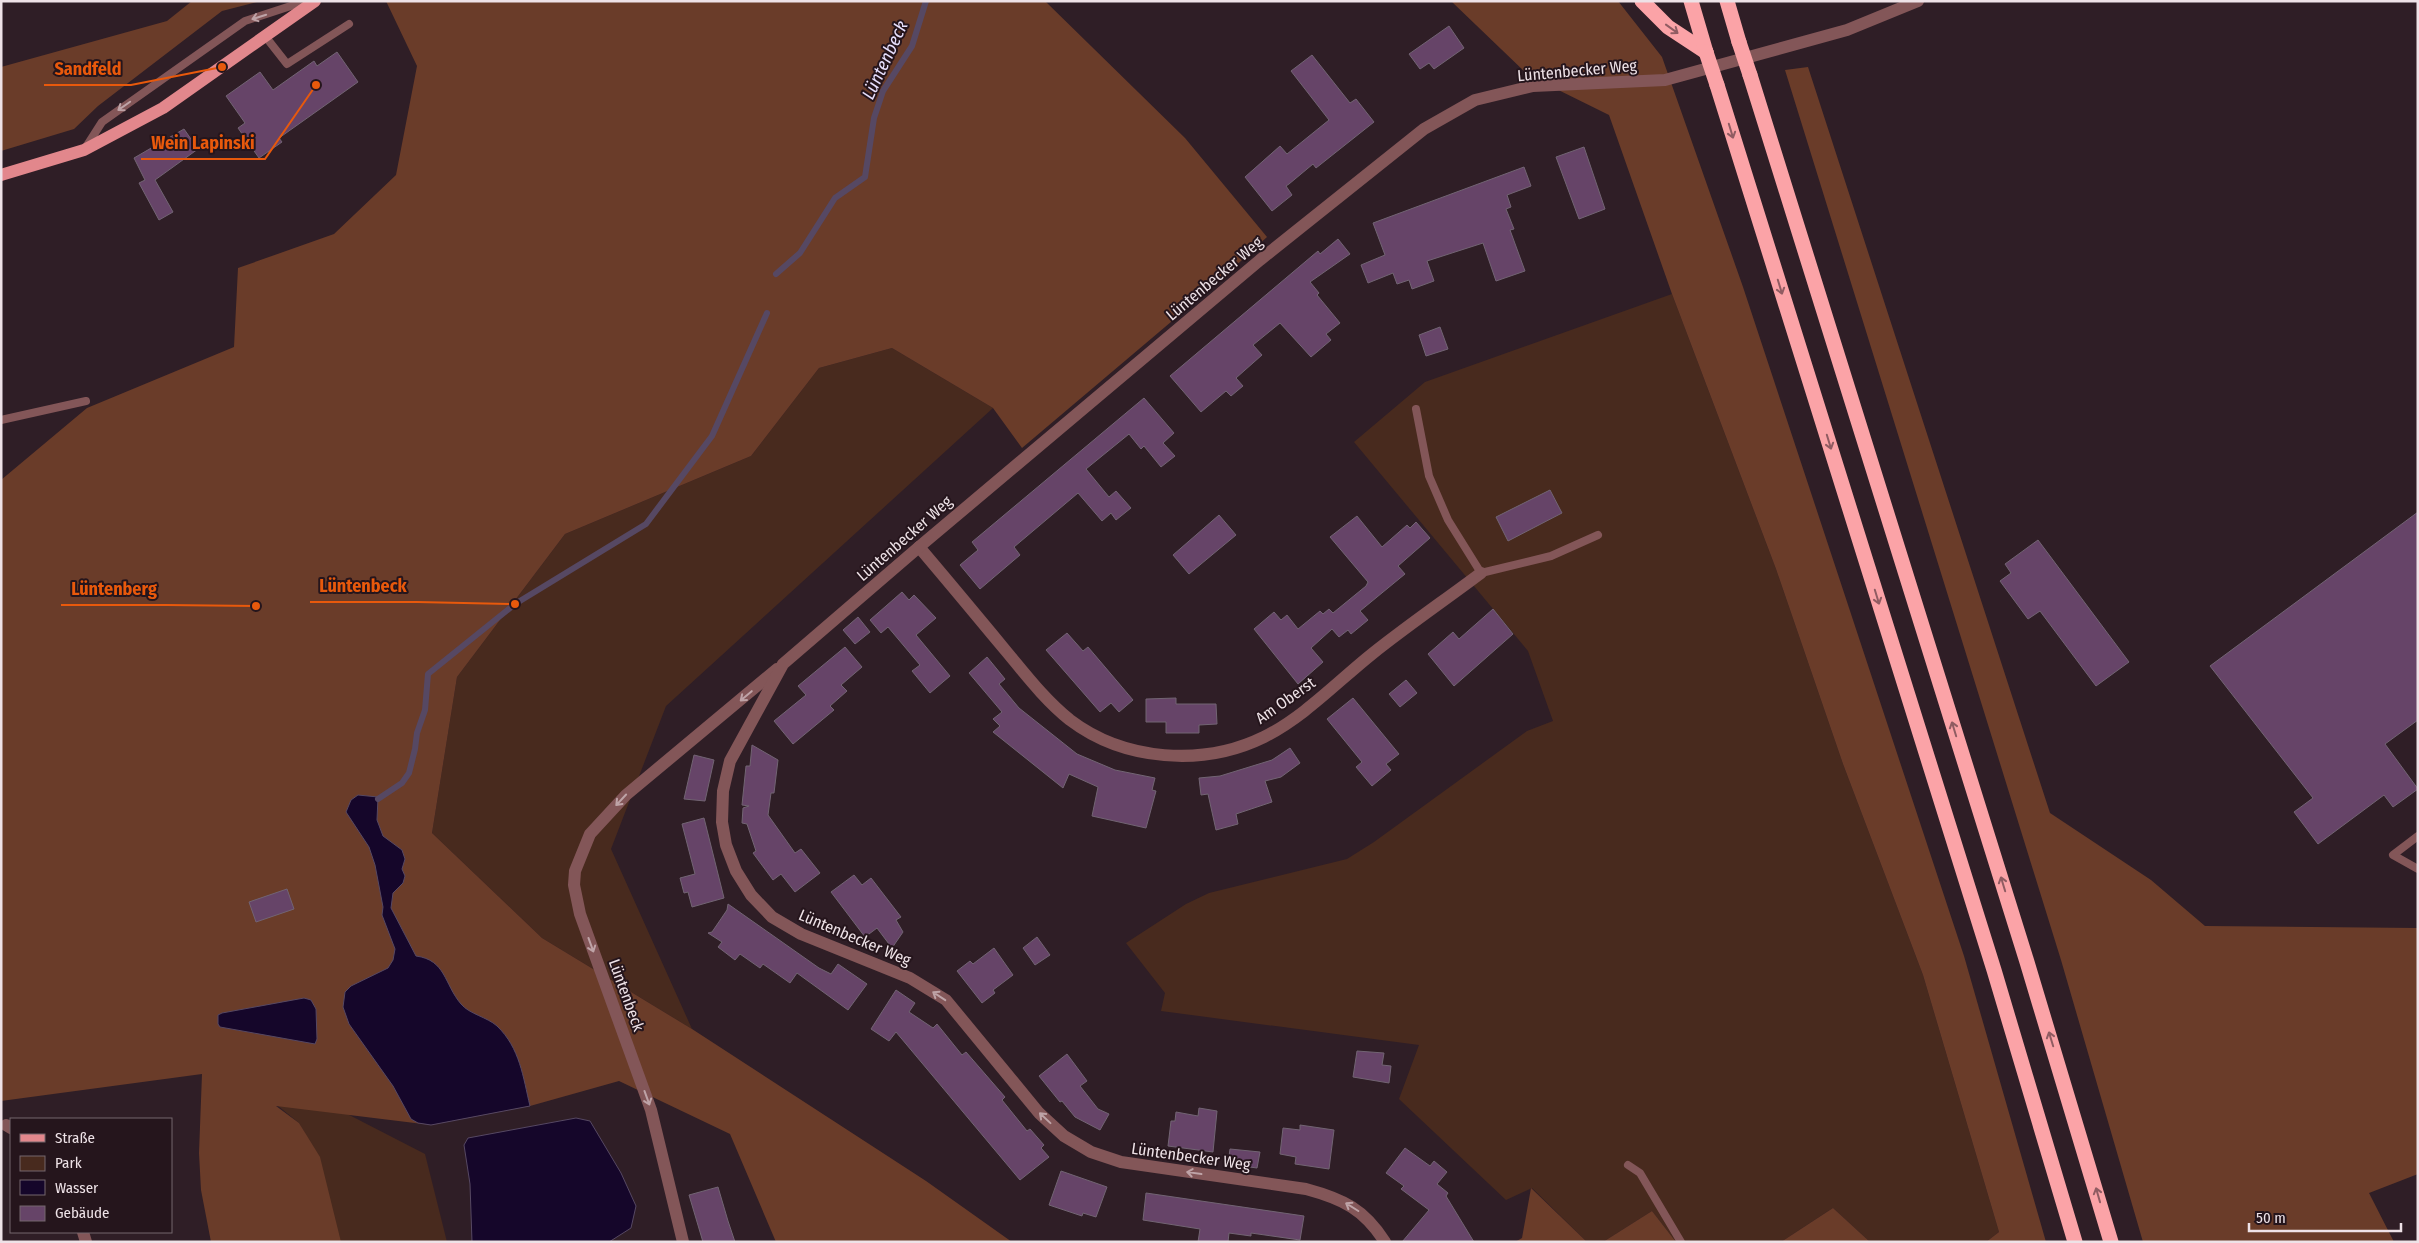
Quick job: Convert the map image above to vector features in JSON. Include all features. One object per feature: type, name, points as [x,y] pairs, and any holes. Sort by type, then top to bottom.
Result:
[{"type":"highway","points":[[1642,1],[1668,27],[1706,52]]},
{"type":"highway","points":[[1691,1],[1994,970],[2075,1242]]},
{"type":"highway","points":[[1727,1],[2030,972],[2111,1242]]},
{"type":"highway","points":[[1733,1],[1739,42]]},
{"type":"main road","points":[[1,175],[84,150],[163,108],[315,1]]},
{"type":"street","name":"Lüntenbecker Weg","points":[[1385,1242],[1375,1226],[1357,1210],[1335,1197],[1306,1189],[1121,1162],[1091,1152],[1064,1136],[1039,1113],[946,1000],[910,978],[801,934],[772,917],[751,895],[736,871],[724,837],[722,822],[723,791],[730,761],[783,664],[919,546],[1276,247],[1424,129],[1475,100],[1533,86],[1665,80],[1847,30],[1918,1]]},
{"type":"street","name":"Am Oberst","points":[[919,546],[1046,698],[1071,720],[1098,737],[1139,752],[1183,757],[1225,750],[1264,736],[1305,709],[1373,653],[1481,573]]},
{"type":"street","name":"Lüntenbeck","points":[[681,1236],[651,1110],[580,914],[574,885],[575,872],[590,834],[626,795],[783,664]]},
{"type":"lane","points":[[84,150],[102,122],[245,21],[306,1]]},
{"type":"lane","points":[[265,36],[287,64],[349,24]]},
{"type":"lane","points":[[1,420],[86,401]]},
{"type":"lane","points":[[1416,409],[1430,476],[1448,520],[1481,573],[1551,556],[1598,535]]},
{"type":"lane","points":[[2418,836],[2393,854],[2418,869]]},
{"type":"lane","points":[[1628,1165],[1640,1173],[1681,1242]]},
{"type":"green space","points":[[1672,294],[1776,569],[1843,764],[1923,975],[1999,1232],[1986,1242],[1870,1242],[1833,1208],[1781,1242],[1676,1242],[1652,1211],[1603,1242],[1587,1242],[1532,1188],[1506,1200],[1399,1099],[1419,1045],[1161,1011],[1165,993],[1126,943],[1186,904],[1209,893],[1347,859],[1374,842],[1527,731],[1553,721],[1528,651],[1354,442],[1425,382]]},
{"type":"green space","points":[[892,348],[993,408],[666,706],[611,849],[692,1029],[542,938],[432,833],[457,677],[565,534],[751,456],[819,368]]},
{"type":"green space","points":[[324,1102],[425,1154],[447,1242],[339,1242],[318,1156],[299,1123],[277,1105]]},
{"type":"shaded area","points":[[192,1],[261,1],[222,11],[98,106],[74,129],[1,151],[1,67],[167,21]]},
{"type":"shaded area","points":[[386,1],[1045,1],[1185,138],[1267,237],[1217,283],[1022,448],[993,408],[892,348],[819,368],[751,456],[565,534],[457,677],[432,833],[542,938],[692,1029],[926,1181],[1012,1242],[776,1242],[730,1134],[619,1081],[530,1106],[431,1125],[276,1106],[299,1123],[320,1157],[341,1242],[211,1242],[201,1190],[199,1153],[202,1074],[1,1101],[1,480],[87,408],[234,347],[238,268],[334,234],[396,175],[417,66]]},
{"type":"shaded area","points":[[1451,1],[1618,1],[1662,57],[1743,287],[1964,956],[2046,1242],[1986,1242],[1999,1232],[1923,975],[1843,764],[1776,569],[1672,294],[1609,115],[1528,75]]},
{"type":"shaded area","points":[[1808,67],[2050,813],[2151,880],[2205,926],[2418,928],[2418,1174],[2369,1193],[2394,1242],[2143,1242],[2061,960],[1785,70]]},
{"type":"shaded area","points":[[1531,1188],[1587,1242],[1515,1242],[1522,1238]]},
{"type":"shaded area","points":[[1833,1208],[1870,1242],[1781,1242]]},
{"type":"shaded area","points":[[1652,1211],[1676,1242],[1603,1242]]},
{"type":"water","points":[[358,795],[378,797],[377,820],[383,836],[402,850],[405,859],[402,869],[405,876],[403,883],[393,893],[391,908],[416,956],[433,962],[443,974],[461,1004],[493,1023],[505,1035],[520,1063],[530,1106],[431,1125],[418,1123],[411,1119],[393,1086],[349,1024],[343,1007],[345,992],[351,986],[388,968],[393,960],[395,949],[382,915],[383,907],[375,865],[369,847],[346,812],[351,800]]},
{"type":"water","points":[[304,998],[311,1000],[316,1009],[317,1039],[315,1044],[220,1027],[218,1024],[218,1015],[222,1013]]},
{"type":"water","points":[[576,1118],[590,1121],[621,1173],[636,1206],[631,1228],[609,1242],[472,1242],[470,1184],[464,1145],[468,1138]]},
{"type":"building","points":[[1449,26],[1464,48],[1434,69],[1429,63],[1420,69],[1409,54]]},
{"type":"building","points":[[337,52],[358,82],[279,138],[282,142],[259,158],[238,128],[245,123],[226,96],[260,72],[273,90],[314,61],[317,66]]},
{"type":"building","points":[[1312,55],[1350,103],[1356,99],[1374,122],[1316,168],[1313,164],[1286,186],[1292,195],[1272,211],[1245,177],[1280,146],[1287,154],[1329,120],[1291,71]]},
{"type":"building","points":[[184,129],[198,149],[155,180],[173,212],[159,220],[139,183],[145,180],[134,158]]},
{"type":"building","points":[[1584,147],[1605,209],[1579,219],[1556,157]]},
{"type":"building","points":[[1524,167],[1531,186],[1507,195],[1511,207],[1506,209],[1514,229],[1510,230],[1525,271],[1496,281],[1483,243],[1427,261],[1434,281],[1412,289],[1409,280],[1397,284],[1393,273],[1368,283],[1361,265],[1385,255],[1373,223]]},
{"type":"building","points":[[1338,239],[1350,254],[1310,282],[1319,293],[1317,295],[1340,323],[1326,334],[1331,340],[1311,357],[1280,323],[1253,345],[1262,355],[1236,378],[1243,386],[1231,396],[1226,391],[1201,412],[1170,376],[1318,251],[1320,254]]},
{"type":"building","points":[[1440,327],[1448,349],[1426,356],[1419,335]]},
{"type":"building","points":[[1144,398],[1174,433],[1163,443],[1175,456],[1161,467],[1144,446],[1141,449],[1129,434],[1086,469],[1109,497],[1116,491],[1131,508],[1116,520],[1111,513],[1102,521],[1078,493],[1014,547],[1020,555],[980,589],[960,565],[978,550],[972,542]]},
{"type":"building","points":[[1550,490],[1562,513],[1508,541],[1496,517]]},
{"type":"building","points":[[2418,512],[2418,720],[2385,744],[2418,789],[2393,807],[2384,795],[2318,844],[2294,812],[2313,798],[2210,666]]},
{"type":"building","points":[[1219,515],[1236,535],[1189,574],[1173,555]]},
{"type":"building","points":[[1357,516],[1382,547],[1407,525],[1410,528],[1416,522],[1430,538],[1398,566],[1405,574],[1360,611],[1368,620],[1351,634],[1348,630],[1339,637],[1332,629],[1311,648],[1323,662],[1298,684],[1254,629],[1274,612],[1281,620],[1287,615],[1298,629],[1320,611],[1323,614],[1329,609],[1333,613],[1366,586],[1368,582],[1330,537]]},
{"type":"building","points":[[2038,540],[2129,662],[2096,686],[2040,611],[2028,619],[2000,581],[2011,573],[2005,564]]},
{"type":"building","points":[[902,592],[909,600],[914,595],[936,618],[916,635],[950,676],[930,693],[912,671],[920,665],[888,627],[881,633],[870,620]]},
{"type":"building","points":[[1493,609],[1513,634],[1454,686],[1428,654],[1453,632],[1459,639]]},
{"type":"building","points":[[858,617],[870,632],[855,644],[843,630]]},
{"type":"building","points":[[1067,633],[1083,651],[1088,647],[1133,700],[1119,712],[1111,703],[1100,712],[1046,650]]},
{"type":"building","points":[[845,647],[862,667],[841,685],[847,691],[830,706],[834,710],[793,744],[774,721],[806,695],[798,686]]},
{"type":"building","points":[[987,657],[1005,679],[999,684],[1019,708],[1077,754],[1115,770],[1155,778],[1152,790],[1156,791],[1146,828],[1092,816],[1098,787],[1069,774],[1063,788],[993,732],[1000,726],[993,719],[1002,712],[969,673]]},
{"type":"building","points":[[1406,680],[1417,693],[1400,707],[1389,694]]},
{"type":"building","points":[[1176,698],[1176,704],[1216,704],[1217,724],[1199,725],[1199,733],[1166,733],[1166,722],[1146,722],[1146,699]]},
{"type":"building","points":[[1353,698],[1399,754],[1386,764],[1391,770],[1372,786],[1356,767],[1362,762],[1327,719]]},
{"type":"building","points":[[752,745],[778,760],[774,793],[771,793],[768,815],[795,853],[801,849],[820,873],[795,892],[781,874],[773,880],[753,853],[756,851],[747,824],[742,823],[743,808],[749,806],[742,805],[746,766],[750,766]]},
{"type":"building","points":[[1290,748],[1300,763],[1281,777],[1265,781],[1272,802],[1236,814],[1238,824],[1216,830],[1208,794],[1201,795],[1199,778],[1220,776],[1272,760]]},
{"type":"building","points":[[694,755],[714,760],[705,801],[684,799]]},
{"type":"building","points":[[704,818],[724,898],[692,907],[688,892],[684,893],[680,878],[695,874],[682,824]]},
{"type":"building","points":[[854,875],[862,885],[871,878],[901,917],[896,920],[903,932],[892,948],[877,928],[865,937],[831,892]]},
{"type":"building","points":[[287,889],[294,909],[256,922],[249,902]]},
{"type":"building","points":[[728,904],[819,968],[831,974],[838,964],[867,984],[848,1010],[797,973],[790,983],[763,964],[760,968],[740,954],[735,960],[718,947],[722,942],[708,933],[712,932],[727,910]]},
{"type":"building","points":[[1037,937],[1050,955],[1035,965],[1023,948]]},
{"type":"building","points":[[994,948],[1013,975],[993,990],[995,993],[982,1003],[957,971],[970,961],[973,964]]},
{"type":"building","points":[[896,990],[915,1003],[909,1012],[933,1028],[937,1024],[962,1055],[966,1052],[1005,1097],[1002,1100],[1027,1131],[1030,1129],[1044,1145],[1041,1148],[1049,1157],[1020,1180],[896,1032],[889,1041],[871,1029]]},
{"type":"building","points":[[1357,1051],[1384,1053],[1382,1065],[1391,1066],[1389,1083],[1353,1077]]},
{"type":"building","points":[[1067,1054],[1087,1081],[1080,1086],[1098,1109],[1109,1114],[1100,1130],[1075,1117],[1039,1076]]},
{"type":"building","points":[[1199,1108],[1217,1111],[1213,1152],[1168,1146],[1171,1121],[1175,1121],[1176,1112],[1198,1116]]},
{"type":"building","points":[[1300,1125],[1334,1130],[1329,1169],[1295,1164],[1296,1157],[1280,1154],[1283,1128],[1300,1130]]},
{"type":"building","points":[[1405,1148],[1430,1166],[1434,1161],[1447,1172],[1437,1184],[1448,1193],[1446,1196],[1474,1242],[1402,1242],[1429,1210],[1401,1189],[1404,1186],[1386,1173]]},
{"type":"building","points":[[1230,1149],[1260,1152],[1257,1168],[1228,1164]]},
{"type":"building","points":[[1061,1171],[1107,1187],[1096,1217],[1083,1213],[1082,1216],[1049,1205]]},
{"type":"building","points":[[718,1187],[735,1242],[703,1242],[689,1195]]},
{"type":"building","points":[[1146,1193],[1304,1216],[1300,1240],[1251,1233],[1251,1236],[1229,1233],[1228,1242],[1198,1242],[1200,1229],[1143,1220]]},
{"type":"waterway","name":"Lüntenbeck","points":[[776,274],[800,253],[835,198],[865,177],[874,118],[883,91],[912,46],[926,1]]},
{"type":"waterway","name":"Lüntenbeck","points":[[378,799],[402,783],[409,773],[417,733],[425,710],[428,674],[515,604],[646,524],[712,436],[767,313]]},
{"type":"place","name":"Sandfeld","points":[[222,67]]},
{"type":"place","name":"Wein Lapinski","points":[[316,85]]},
{"type":"place","name":"Lüntenbeck","points":[[515,604]]},
{"type":"place","name":"Lüntenberg","points":[[256,606]]}]
